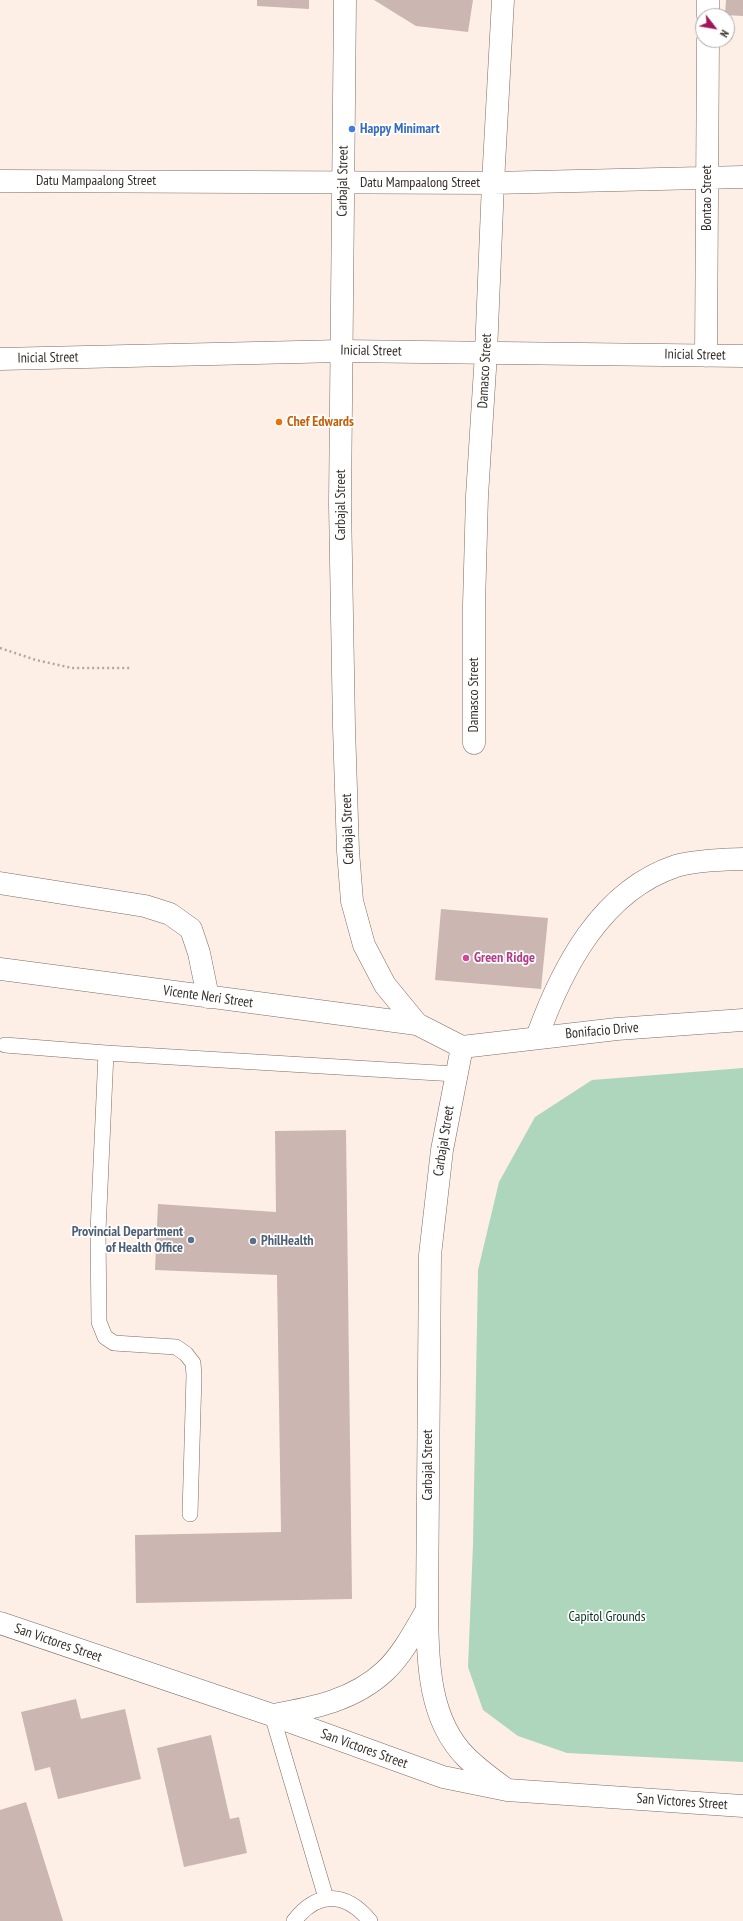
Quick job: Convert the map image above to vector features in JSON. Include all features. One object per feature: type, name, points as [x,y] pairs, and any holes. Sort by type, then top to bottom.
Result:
[{"type":"street","name":"Carbajal Street","points":[[345,0],[340,504],[344,727],[348,851],[352,901],[364,945],[385,985],[417,1024],[462,1047],[455,1074],[442,1150],[430,1255],[427,1610],[428,1655],[432,1686],[439,1714],[450,1736],[465,1756],[484,1773],[507,1790]]},
{"type":"street","name":"Damasco Street","points":[[474,743],[474,605],[477,496],[486,353],[503,0]]},
{"type":"street","name":"Bontao Street","points":[[706,356],[708,48]]},
{"type":"street","name":"Datu Mampaalong Street","points":[[0,181],[493,183],[743,177]]},
{"type":"street","name":"Inicial Street","points":[[0,359],[341,351],[743,356]]},
{"type":"street","points":[[537,1037],[548,1008],[570,961],[604,913],[641,883],[677,866],[743,859]]},
{"type":"street","points":[[0,883],[145,906],[170,914],[191,929],[199,953],[208,997]]},
{"type":"street","name":"Vicente Neri Street","points":[[0,969],[417,1024]]},
{"type":"street","name":"Bonifacio Drive","points":[[462,1047],[537,1037],[617,1029],[743,1020]]},
{"type":"street","points":[[272,1715],[318,1706],[338,1700],[363,1687],[386,1670],[404,1648],[427,1610]]},
{"type":"street","name":"San Victores Street","points":[[0,1623],[272,1715],[414,1768],[443,1777],[507,1790],[743,1806]]},
{"type":"lane","points":[[5,1045],[106,1053],[455,1074]]},
{"type":"lane","points":[[106,1053],[98,1231],[98,1322],[105,1337],[114,1342],[176,1347],[186,1354],[193,1363],[190,1514]]},
{"type":"lane","points":[[272,1715],[326,1898]]},
{"type":"lane","points":[[294,1921],[308,1906],[326,1898],[349,1902],[359,1908],[370,1921]]},
{"type":"path","points":[[0,648],[36,660],[72,668],[132,668]]},
{"type":"green space","name":"Capitol Grounds","points":[[743,1068],[743,1762],[567,1753],[518,1736],[483,1710],[468,1667],[473,1544],[478,1270],[499,1182],[535,1117],[592,1080]]},
{"type":"building","points":[[257,0],[309,0],[309,9],[257,6]]},
{"type":"building","points":[[374,0],[473,0],[468,32],[416,26]]},
{"type":"building","points":[[726,0],[743,0],[743,16],[735,16],[735,8],[725,8]]},
{"type":"building","points":[[441,909],[548,918],[541,989],[435,980]]},
{"type":"building","points":[[346,1130],[352,1599],[136,1603],[135,1535],[281,1532],[277,1275],[155,1270],[158,1204],[276,1212],[275,1131]]},
{"type":"building","points":[[76,1699],[81,1719],[125,1709],[141,1779],[58,1799],[50,1767],[35,1771],[21,1712]]},
{"type":"building","points":[[211,1735],[230,1819],[239,1817],[247,1853],[184,1867],[157,1748]]},
{"type":"building","points":[[26,1802],[63,1921],[0,1921],[0,1810]]},
{"type":"place","name":"Happy Minimart","points":[[352,129]]},
{"type":"place","name":"Chef Edwards","points":[[279,422]]},
{"type":"place","name":"Green Ridge","points":[[466,958]]},
{"type":"place","name":"Provincial Department of Health Office","points":[[191,1240]]},
{"type":"place","name":"PhilHealth","points":[[253,1241]]}]
